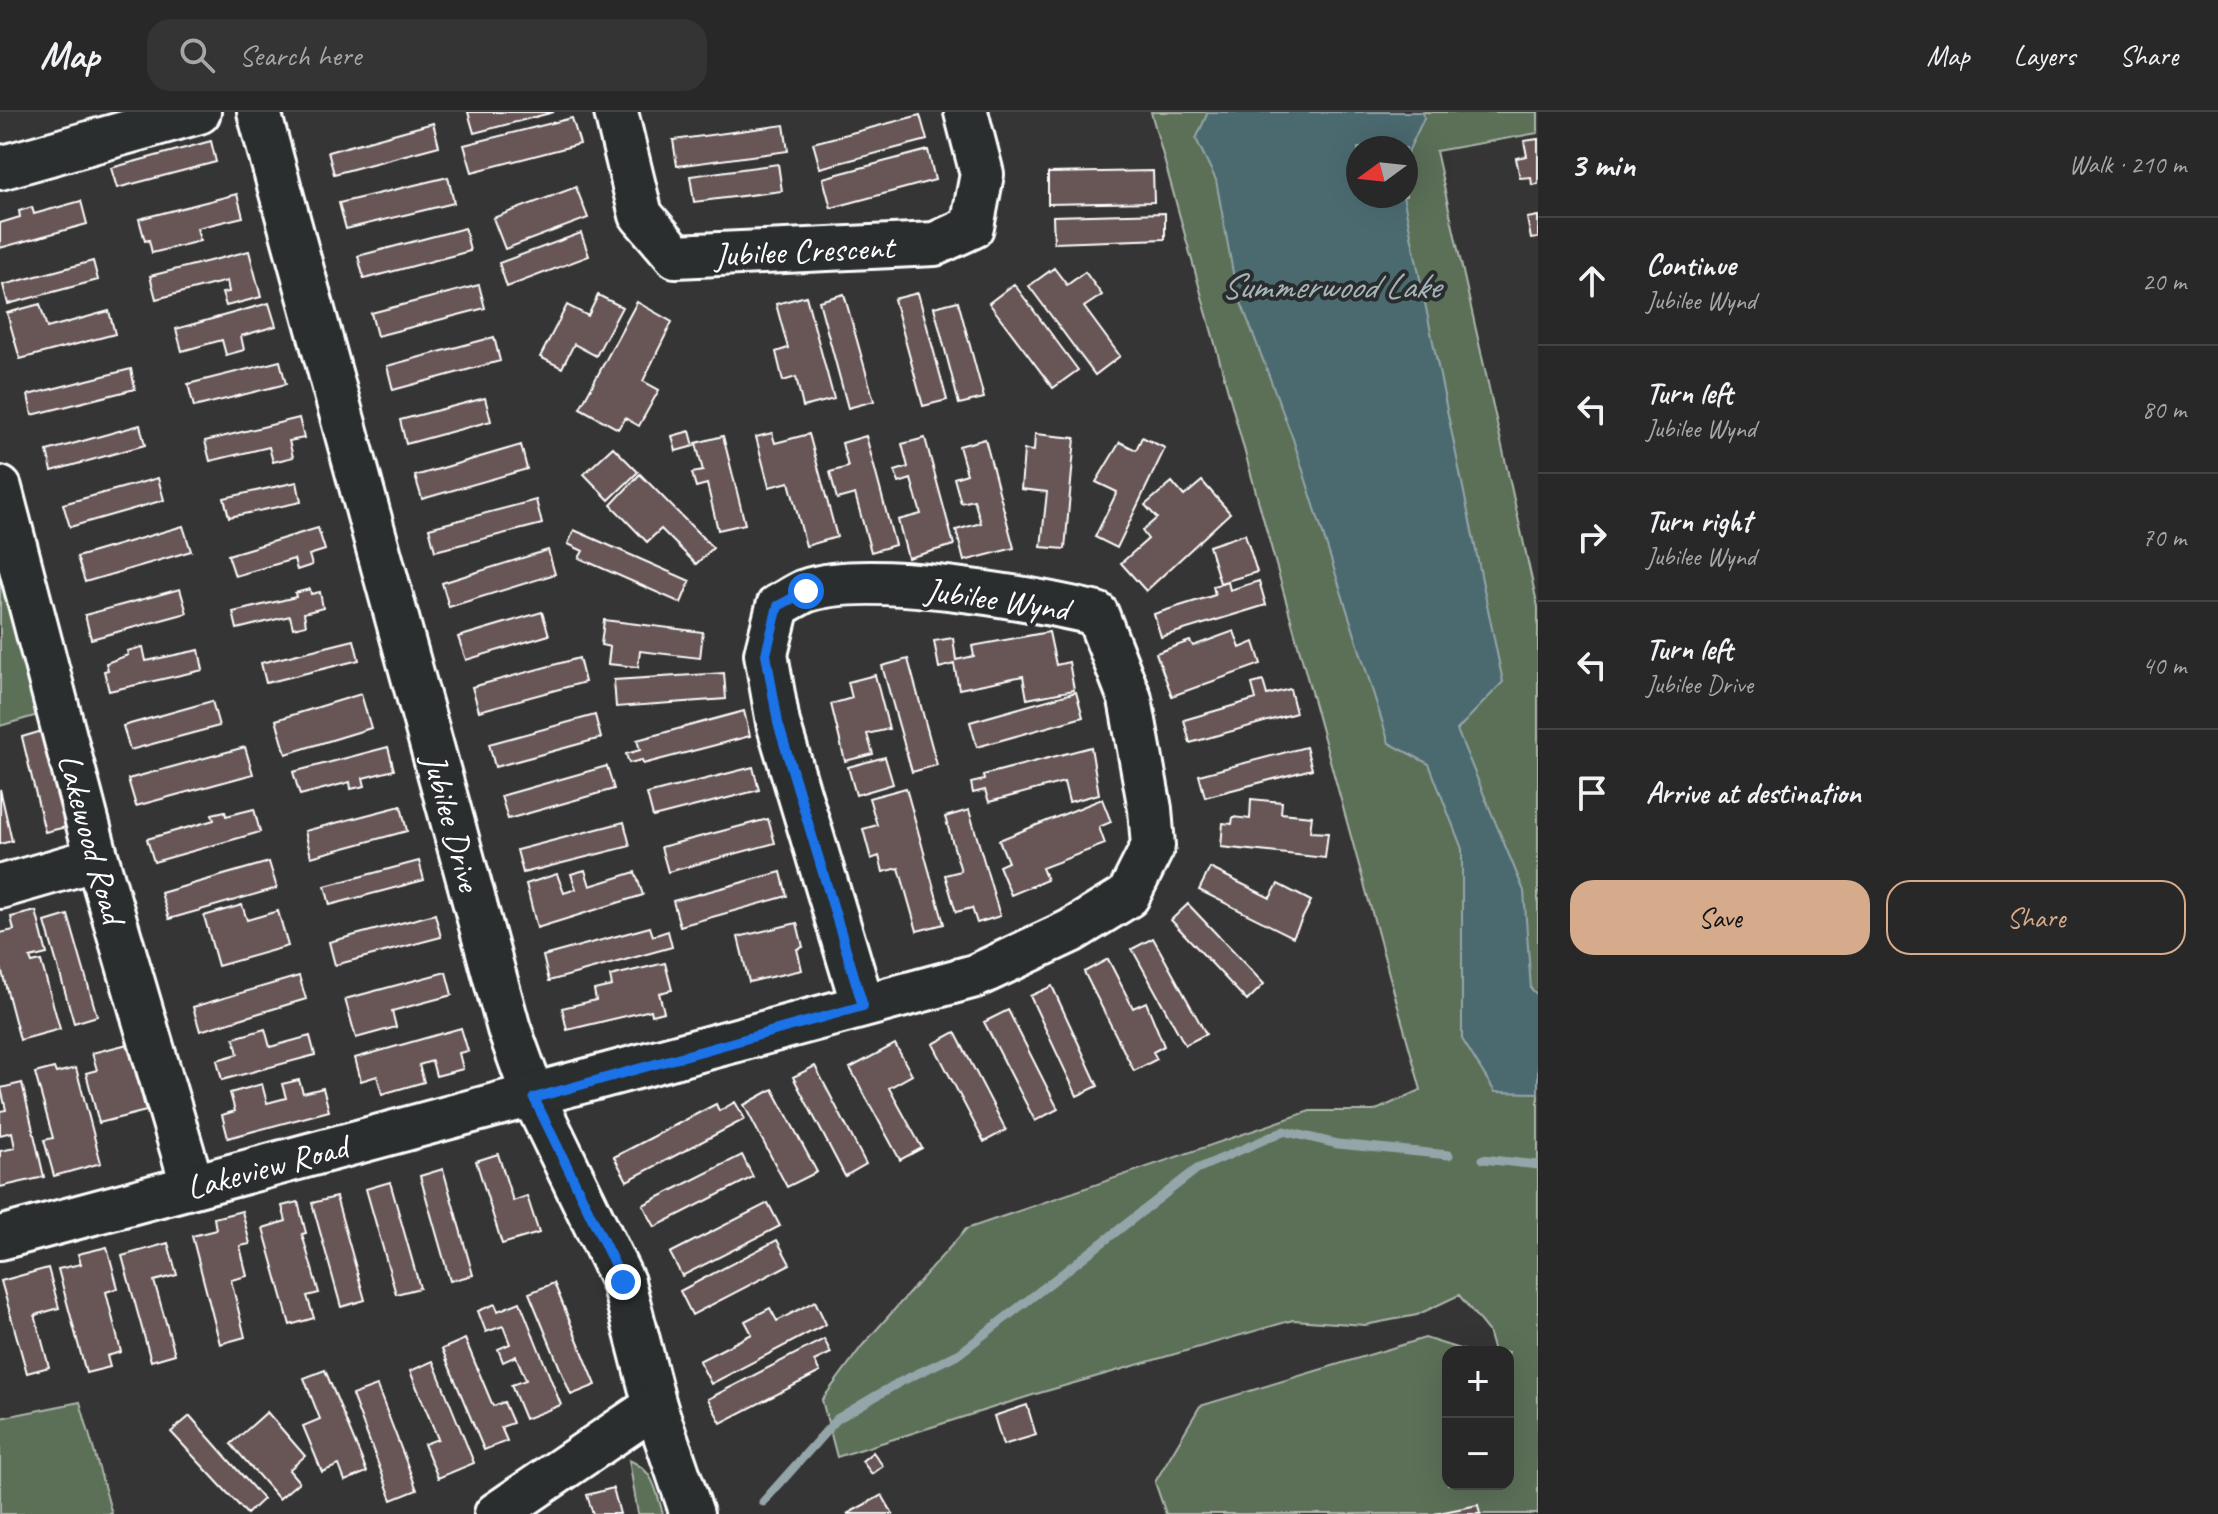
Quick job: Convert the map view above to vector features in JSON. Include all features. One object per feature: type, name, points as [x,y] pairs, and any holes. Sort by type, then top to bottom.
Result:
[{"type":"street","points":[[0,168],[199,112]]},
{"type":"street","name":"Jubilee Drive","points":[[259,112],[509,1029],[534,1098],[623,1282],[655,1406],[692,1514]]},
{"type":"street","name":"Jubilee Crescent","points":[[616,112],[641,215],[676,256],[935,244],[972,227],[982,174],[966,112]]},
{"type":"street","name":"Lakewood Road","points":[[0,488],[97,859],[192,1184]]},
{"type":"street","name":"Jubilee Wynd","points":[[534,1098],[975,976],[1071,931],[1128,896],[1153,846],[1150,809],[1130,699],[1097,614],[1030,598],[854,583],[806,591],[778,606],[766,654],[778,723],[863,1006]]},
{"type":"street","points":[[0,887],[97,859]]},
{"type":"street","name":"Lakeview Road","points":[[0,1238],[192,1184],[534,1098]]},
{"type":"street","points":[[496,1514],[655,1406]]},
{"type":"green space","points":[[1151,112],[1538,112],[1538,133],[1436,151],[1538,607],[1538,1514],[1166,1514],[1155,1482],[1200,1406],[1425,1338],[1450,1346],[1442,1346],[1442,1490],[1514,1490],[1514,1346],[1492,1346],[1488,1331],[1459,1295],[1417,1315],[1365,1325],[1293,1320],[1036,1394],[837,1457],[822,1400],[862,1346],[966,1229],[1310,1111],[1374,1111],[1421,1090]]},
{"type":"green space","points":[[0,579],[38,715],[0,726]]},
{"type":"green space","points":[[80,1402],[112,1514],[0,1514],[0,1418]]},
{"type":"green space","points":[[629,1460],[649,1475],[663,1514],[638,1514]]},
{"type":"water","name":"Summerwood Lake","points":[[1208,112],[1423,112],[1424,118],[1415,136],[1346,136],[1346,208],[1405,208],[1503,682],[1457,730],[1524,891],[1531,989],[1538,995],[1538,1093],[1495,1092],[1462,1039],[1462,849],[1429,764],[1389,743],[1293,439],[1236,289],[1216,180],[1196,139]]},
{"type":"building","points":[[468,112],[554,112],[474,133]]},
{"type":"building","points":[[920,115],[927,140],[820,168],[813,143]]},
{"type":"building","points":[[572,118],[580,144],[472,172],[464,145]]},
{"type":"building","points":[[433,123],[439,146],[334,174],[328,152]]},
{"type":"building","points":[[784,125],[788,151],[677,166],[673,140]]},
{"type":"building","points":[[1538,139],[1538,184],[1532,185],[1531,177],[1520,178],[1516,158],[1527,156],[1524,141]]},
{"type":"building","points":[[211,141],[216,162],[117,188],[111,168]]},
{"type":"building","points":[[928,150],[935,180],[831,208],[823,178]]},
{"type":"building","points":[[778,164],[782,191],[694,202],[690,176]]},
{"type":"building","points":[[1153,171],[1154,202],[1048,204],[1048,173]]},
{"type":"building","points":[[448,177],[454,203],[346,229],[339,203]]},
{"type":"building","points":[[576,187],[588,218],[505,249],[493,218]]},
{"type":"building","points":[[237,194],[243,217],[197,228],[200,241],[152,253],[139,219]]},
{"type":"building","points":[[81,201],[87,224],[0,248],[0,223],[20,217],[19,211],[32,207],[34,214]]},
{"type":"building","points":[[1165,213],[1165,239],[1054,243],[1053,216]]},
{"type":"building","points":[[1538,216],[1538,238],[1531,239],[1527,218]]},
{"type":"building","points":[[465,228],[470,251],[364,279],[358,256]]},
{"type":"building","points":[[581,233],[589,256],[507,287],[499,263]]},
{"type":"building","points":[[249,251],[261,297],[226,306],[222,293],[229,292],[227,281],[156,299],[150,276]]},
{"type":"building","points":[[93,261],[98,280],[8,304],[3,285]]},
{"type":"building","points":[[1054,268],[1067,285],[1085,272],[1102,295],[1084,307],[1120,356],[1095,375],[1029,286]]},
{"type":"building","points":[[1014,284],[1078,370],[1053,388],[989,303]]},
{"type":"building","points":[[479,285],[485,308],[377,336],[371,313]]},
{"type":"building","points":[[918,293],[947,400],[923,406],[894,299]]},
{"type":"building","points":[[844,294],[874,401],[848,408],[819,301]]},
{"type":"building","points":[[598,295],[622,307],[596,356],[574,344],[562,368],[540,357],[567,305],[588,316]]},
{"type":"building","points":[[806,296],[834,399],[803,407],[796,377],[783,381],[776,352],[788,348],[776,304]]},
{"type":"building","points":[[958,301],[984,398],[959,404],[934,307]]},
{"type":"building","points":[[637,302],[672,322],[643,381],[659,390],[639,426],[625,418],[618,429],[580,408]]},
{"type":"building","points":[[269,303],[276,326],[241,336],[244,350],[226,355],[222,340],[182,351],[176,329]]},
{"type":"building","points":[[40,304],[47,328],[109,311],[115,334],[20,359],[7,313]]},
{"type":"building","points":[[494,337],[500,361],[393,390],[387,366]]},
{"type":"building","points":[[280,361],[286,384],[194,407],[188,384]]},
{"type":"building","points":[[131,369],[135,389],[32,415],[28,395]]},
{"type":"building","points":[[485,398],[491,421],[406,444],[400,420]]},
{"type":"building","points":[[299,418],[304,438],[289,441],[293,457],[273,462],[269,447],[210,461],[205,441]]},
{"type":"building","points":[[140,425],[145,445],[52,471],[47,451]]},
{"type":"building","points":[[690,431],[694,446],[676,451],[672,436]]},
{"type":"building","points":[[772,433],[775,443],[809,434],[837,537],[806,546],[789,482],[769,487],[756,437]]},
{"type":"building","points":[[1035,434],[1075,438],[1065,549],[1041,547],[1047,492],[1021,489],[1024,450],[1034,451]]},
{"type":"building","points":[[723,436],[745,524],[718,530],[707,484],[696,487],[692,473],[703,471],[696,443]]},
{"type":"building","points":[[866,436],[895,545],[871,552],[855,494],[837,499],[830,472],[848,467],[842,443]]},
{"type":"building","points":[[1142,437],[1165,448],[1117,548],[1095,537],[1117,492],[1096,482],[1120,442],[1136,450]]},
{"type":"building","points":[[925,438],[954,545],[908,558],[898,520],[921,514],[911,479],[899,483],[895,471],[908,467],[902,444]]},
{"type":"building","points":[[985,439],[1014,548],[964,561],[956,530],[981,523],[974,500],[961,503],[954,478],[967,474],[959,446]]},
{"type":"building","points":[[521,445],[527,469],[422,499],[415,476]]},
{"type":"building","points":[[613,447],[638,472],[609,500],[584,474]]},
{"type":"building","points":[[640,474],[713,548],[696,564],[661,529],[647,542],[611,505]]},
{"type":"building","points":[[158,478],[164,500],[70,527],[63,504]]},
{"type":"building","points":[[1202,481],[1230,513],[1146,591],[1121,563],[1148,539],[1142,531],[1157,518],[1145,505],[1172,482],[1184,496]]},
{"type":"building","points":[[297,482],[301,502],[229,517],[224,498]]},
{"type":"building","points":[[536,500],[542,524],[435,551],[429,528]]},
{"type":"building","points":[[183,526],[191,551],[85,582],[77,557]]},
{"type":"building","points":[[318,528],[325,550],[309,555],[312,565],[297,570],[294,559],[235,576],[228,555]]},
{"type":"building","points":[[574,530],[690,581],[681,603],[579,558],[583,551],[568,544]]},
{"type":"building","points":[[1245,534],[1257,572],[1220,583],[1209,546]]},
{"type":"building","points":[[548,550],[555,574],[449,607],[442,583]]},
{"type":"building","points":[[1259,581],[1266,605],[1161,637],[1154,614],[1215,595],[1213,586],[1228,582],[1230,590]]},
{"type":"building","points":[[180,589],[187,613],[91,639],[85,615]]},
{"type":"building","points":[[310,589],[311,594],[320,592],[323,608],[304,613],[306,625],[293,628],[290,616],[237,629],[233,612],[296,597],[295,593]]},
{"type":"building","points":[[542,612],[549,635],[466,660],[458,637]]},
{"type":"building","points":[[604,620],[703,632],[700,658],[640,651],[638,667],[608,664],[610,647],[601,645]]},
{"type":"building","points":[[1234,631],[1240,648],[1254,642],[1261,664],[1172,696],[1156,653],[1190,641],[1193,646]]},
{"type":"building","points":[[1049,632],[1056,665],[1069,662],[1074,690],[1027,699],[1023,676],[959,689],[954,664],[939,668],[934,641],[953,638],[956,660],[974,656],[972,646]]},
{"type":"building","points":[[354,640],[359,660],[266,683],[261,663]]},
{"type":"building","points":[[143,647],[146,661],[199,650],[203,670],[109,691],[104,671],[108,670],[106,663],[128,655],[127,651]]},
{"type":"building","points":[[579,658],[585,682],[479,711],[472,687]]},
{"type":"building","points":[[908,659],[937,765],[912,772],[882,666]]},
{"type":"building","points":[[724,673],[726,699],[616,707],[614,680]]},
{"type":"building","points":[[875,675],[889,729],[867,734],[873,754],[845,761],[831,704],[852,698],[848,682]]},
{"type":"building","points":[[1263,681],[1267,695],[1290,689],[1296,713],[1190,743],[1184,720],[1256,699],[1252,684]]},
{"type":"building","points":[[1076,692],[1083,717],[977,747],[970,722]]},
{"type":"building","points":[[361,694],[371,728],[286,754],[276,720]]},
{"type":"building","points":[[212,701],[219,726],[130,750],[123,726]]},
{"type":"building","points":[[744,711],[750,736],[643,764],[642,760],[629,763],[626,754],[640,750],[637,740]]},
{"type":"building","points":[[595,715],[601,738],[495,767],[489,744]]},
{"type":"building","points":[[42,731],[66,827],[45,832],[22,737]]},
{"type":"building","points":[[245,747],[253,774],[136,806],[128,779]]},
{"type":"building","points":[[388,747],[394,770],[363,778],[365,786],[351,789],[350,782],[300,795],[293,772]]},
{"type":"building","points":[[1091,747],[1099,794],[1069,802],[1064,782],[989,802],[985,790],[973,793],[971,783],[984,780],[983,775]]},
{"type":"building","points":[[1306,747],[1312,769],[1205,797],[1199,775]]},
{"type":"building","points":[[885,757],[893,784],[856,795],[848,767]]},
{"type":"building","points":[[607,766],[614,789],[508,819],[501,796]]},
{"type":"building","points":[[753,767],[759,790],[653,817],[647,794]]},
{"type":"building","points":[[906,788],[944,924],[917,931],[899,868],[883,872],[879,856],[871,859],[863,829],[877,825],[869,798]]},
{"type":"building","points":[[0,789],[12,841],[0,844]]},
{"type":"building","points":[[1102,799],[1111,822],[1099,827],[1105,844],[1042,868],[1047,880],[1011,895],[999,866],[1008,862],[999,840]]},
{"type":"building","points":[[1251,799],[1282,802],[1281,813],[1312,816],[1310,832],[1328,833],[1325,858],[1221,847],[1223,823],[1232,824],[1233,817],[1250,819]]},
{"type":"building","points":[[401,806],[407,831],[311,857],[305,831]]},
{"type":"building","points":[[254,809],[260,832],[154,862],[147,839],[214,820],[212,814],[225,811],[226,816]]},
{"type":"building","points":[[969,810],[1000,916],[977,923],[972,908],[956,912],[945,875],[961,871],[945,817]]},
{"type":"building","points":[[768,819],[775,843],[668,872],[661,847]]},
{"type":"building","points":[[624,822],[630,846],[523,873],[517,850]]},
{"type":"building","points":[[419,861],[424,880],[330,905],[325,886]]},
{"type":"building","points":[[269,862],[277,888],[169,919],[161,893]]},
{"type":"building","points":[[1210,868],[1270,898],[1278,884],[1311,901],[1293,937],[1199,890]]},
{"type":"building","points":[[585,870],[590,886],[635,872],[643,895],[537,928],[526,884],[557,874],[564,893],[576,889],[571,874]]},
{"type":"building","points":[[781,872],[787,896],[680,926],[673,901]]},
{"type":"building","points":[[1188,904],[1264,984],[1247,1001],[1171,920]]},
{"type":"building","points":[[242,905],[247,920],[278,911],[288,946],[218,966],[204,916]]},
{"type":"building","points":[[36,911],[47,954],[30,958],[32,963],[41,961],[60,1029],[20,1040],[0,964],[0,933],[14,930],[11,917]]},
{"type":"building","points":[[435,914],[441,937],[335,965],[329,942]]},
{"type":"building","points":[[68,915],[97,1016],[74,1023],[45,922]]},
{"type":"building","points":[[797,923],[803,947],[797,949],[802,970],[749,982],[738,937]]},
{"type":"building","points":[[650,927],[653,936],[668,931],[672,947],[549,981],[543,956]]},
{"type":"building","points":[[1153,938],[1206,1034],[1185,1045],[1132,949]]},
{"type":"building","points":[[1108,959],[1133,1008],[1146,1002],[1164,1046],[1153,1052],[1157,1059],[1134,1071],[1084,972]]},
{"type":"building","points":[[665,963],[672,990],[659,993],[664,1012],[652,1015],[651,1010],[567,1030],[562,1008],[596,1000],[594,990],[612,986],[610,976]]},
{"type":"building","points":[[446,972],[452,995],[392,1011],[396,1027],[356,1038],[345,999]]},
{"type":"building","points":[[299,976],[306,999],[200,1031],[193,1007]]},
{"type":"building","points":[[1052,986],[1098,1086],[1077,1096],[1030,996]]},
{"type":"building","points":[[1008,1010],[1058,1109],[1035,1121],[984,1022]]},
{"type":"building","points":[[461,1028],[468,1051],[459,1053],[463,1069],[436,1076],[432,1061],[419,1065],[424,1082],[382,1094],[377,1076],[361,1081],[355,1058]]},
{"type":"building","points":[[265,1029],[270,1047],[310,1036],[315,1055],[222,1080],[217,1060],[238,1054],[234,1038]]},
{"type":"building","points":[[955,1032],[1006,1130],[984,1142],[933,1044]]},
{"type":"building","points":[[128,1044],[146,1111],[99,1123],[86,1073],[97,1070],[92,1053]]},
{"type":"building","points":[[895,1044],[912,1075],[889,1088],[922,1148],[900,1160],[850,1068]]},
{"type":"building","points":[[815,1066],[866,1164],[845,1176],[793,1077]]},
{"type":"building","points":[[54,1068],[56,1073],[76,1068],[101,1163],[54,1176],[44,1140],[53,1138],[35,1073]]},
{"type":"building","points":[[299,1080],[303,1093],[323,1088],[329,1111],[228,1138],[222,1115],[235,1111],[230,1093],[262,1084],[267,1103],[286,1098],[282,1084]]},
{"type":"building","points":[[22,1083],[44,1177],[0,1187],[0,1151],[15,1148],[12,1132],[0,1135],[0,1111],[6,1110],[1,1088]]},
{"type":"building","points":[[773,1089],[817,1172],[787,1187],[744,1105]]},
{"type":"building","points":[[735,1102],[745,1119],[627,1181],[614,1157],[716,1104],[719,1111]]},
{"type":"building","points":[[498,1154],[513,1201],[527,1196],[539,1233],[502,1244],[476,1161]]},
{"type":"building","points":[[742,1155],[753,1177],[655,1227],[643,1205]]},
{"type":"building","points":[[443,1169],[473,1275],[450,1281],[420,1176]]},
{"type":"building","points":[[390,1182],[420,1288],[396,1294],[366,1189]]},
{"type":"building","points":[[336,1197],[365,1300],[341,1307],[312,1203]]},
{"type":"building","points":[[298,1202],[306,1233],[302,1234],[319,1293],[307,1296],[314,1318],[290,1325],[263,1228],[286,1221],[282,1206]]},
{"type":"building","points":[[768,1203],[780,1226],[682,1276],[670,1253]]},
{"type":"building","points":[[242,1211],[250,1244],[240,1246],[247,1276],[231,1280],[245,1337],[220,1344],[192,1236],[216,1230],[214,1218]]},
{"type":"building","points":[[777,1240],[790,1264],[692,1315],[680,1291]]},
{"type":"building","points":[[168,1243],[177,1275],[154,1281],[175,1354],[151,1361],[122,1256]]},
{"type":"building","points":[[107,1247],[118,1288],[106,1292],[121,1352],[107,1356],[110,1367],[86,1373],[58,1269],[81,1264],[78,1254]]},
{"type":"building","points":[[48,1268],[59,1308],[35,1315],[49,1367],[27,1373],[1,1281]]},
{"type":"building","points":[[554,1283],[596,1385],[571,1395],[529,1293]]},
{"type":"building","points":[[815,1301],[826,1324],[711,1384],[699,1361],[752,1334],[745,1321],[770,1308],[777,1321]]},
{"type":"building","points":[[520,1302],[561,1405],[525,1419],[511,1385],[526,1380],[516,1356],[503,1362],[498,1349],[510,1344],[503,1326],[486,1332],[478,1311],[495,1304],[498,1311]]},
{"type":"building","points":[[465,1339],[493,1406],[504,1402],[513,1423],[501,1427],[507,1441],[484,1450],[442,1349]]},
{"type":"building","points":[[824,1339],[831,1353],[814,1361],[820,1372],[721,1423],[708,1399]]},
{"type":"building","points":[[433,1361],[474,1463],[438,1478],[424,1444],[438,1439],[410,1371]]},
{"type":"building","points":[[325,1370],[367,1472],[345,1481],[339,1465],[322,1472],[303,1426],[320,1419],[304,1378]]},
{"type":"building","points":[[377,1386],[417,1490],[392,1500],[352,1395]]},
{"type":"building","points":[[1027,1405],[1036,1435],[1003,1445],[994,1416]]},
{"type":"building","points":[[267,1412],[305,1456],[289,1470],[299,1482],[279,1499],[231,1444]]},
{"type":"building","points":[[190,1416],[263,1499],[247,1514],[171,1432]]},
{"type":"building","points":[[873,1452],[883,1466],[872,1474],[862,1461]]},
{"type":"building","points":[[613,1488],[620,1514],[593,1514],[587,1495]]},
{"type":"building","points":[[882,1495],[893,1514],[847,1514]]},
{"type":"building","points":[[1478,1505],[1480,1514],[1434,1514]]},
{"type":"waterway","points":[[763,1502],[837,1419],[898,1383],[960,1353],[1197,1169],[1284,1131],[1338,1144],[1449,1155]]},
{"type":"waterway","points":[[1483,1159],[1538,1165]]},
{"type":"route","points":[[623,1282],[534,1098],[863,1006],[778,723],[766,654],[778,606],[806,591]]}]
